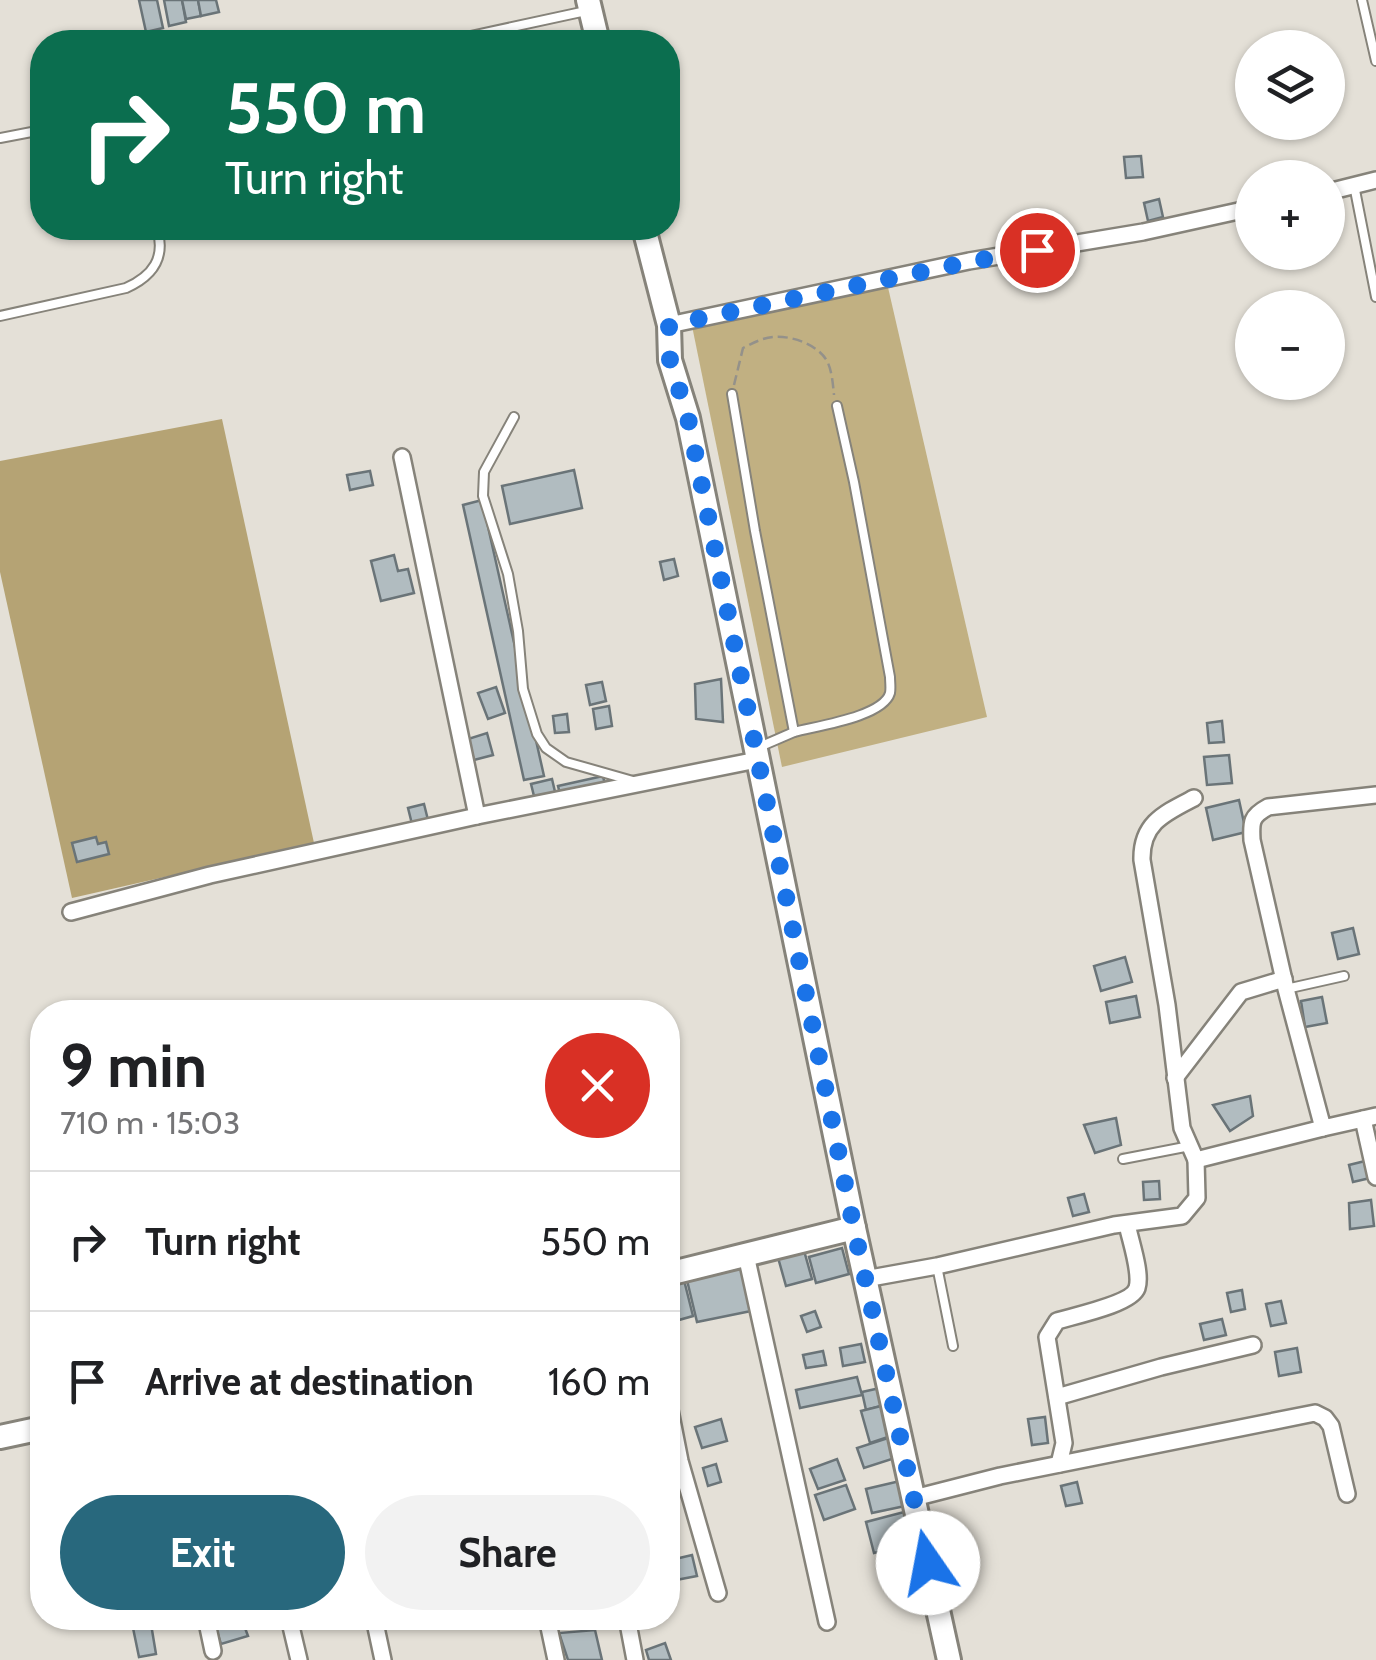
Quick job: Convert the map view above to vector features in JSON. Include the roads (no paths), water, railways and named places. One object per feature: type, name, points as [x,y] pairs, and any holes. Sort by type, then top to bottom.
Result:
[{"type":"street","points":[[589,5],[595,30]]},
{"type":"street","points":[[1345,188],[1376,180]]},
{"type":"street","points":[[669,325],[1235,212]]},
{"type":"street","points":[[647,240],[669,325],[670,360],[688,418],[854,1228],[949,1660]]},
{"type":"street","points":[[402,457],[477,816]]},
{"type":"street","points":[[71,912],[210,875],[642,784],[756,754]]},
{"type":"street","points":[[1323,1128],[1285,984],[1251,824],[1257,813],[1268,808],[1376,795]]},
{"type":"street","points":[[865,1279],[1114,1225],[1182,1216],[1198,1198],[1193,1153],[1182,1128],[1168,1005],[1142,860],[1142,843],[1148,829],[1166,812],[1194,798]]},
{"type":"street","points":[[1176,1078],[1242,992],[1285,984]]},
{"type":"street","points":[[1193,1153],[1370,1118],[1376,1176]]},
{"type":"street","points":[[1059,1464],[1064,1443],[1047,1337],[1056,1321],[1134,1294],[1138,1276],[1127,1224]]},
{"type":"street","points":[[680,1271],[854,1228]]},
{"type":"street","points":[[746,1255],[828,1622]]},
{"type":"street","points":[[1057,1398],[1253,1345]]},
{"type":"street","points":[[914,1498],[1000,1476],[1315,1414],[1331,1426],[1347,1494]]},
{"type":"street","points":[[0,1437],[30,1431]]},
{"type":"street","points":[[680,1461],[718,1594]]},
{"type":"street","points":[[209,1630],[213,1651]]},
{"type":"street","points":[[292,1630],[299,1660]]},
{"type":"street","points":[[377,1630],[384,1660]]},
{"type":"street","points":[[549,1630],[556,1660]]},
{"type":"street","points":[[630,1630],[636,1660]]},
{"type":"lane","points":[[1362,0],[1376,60]]},
{"type":"lane","points":[[491,30],[589,5]]},
{"type":"lane","points":[[0,138],[30,132]]},
{"type":"lane","points":[[1354,186],[1376,297]]},
{"type":"lane","points":[[0,316],[126,288],[141,281],[154,268],[160,252],[158,240]]},
{"type":"lane","points":[[732,394],[794,732]]},
{"type":"lane","points":[[756,754],[794,732],[873,712],[890,693],[862,520],[836,406]]},
{"type":"lane","points":[[514,417],[484,472],[483,496],[508,574],[524,689],[537,734],[546,748],[566,762],[642,784]]},
{"type":"lane","points":[[1285,984],[1344,976]]},
{"type":"lane","points":[[1123,1159],[1193,1153]]},
{"type":"lane","points":[[937,1266],[952,1346]]}]
